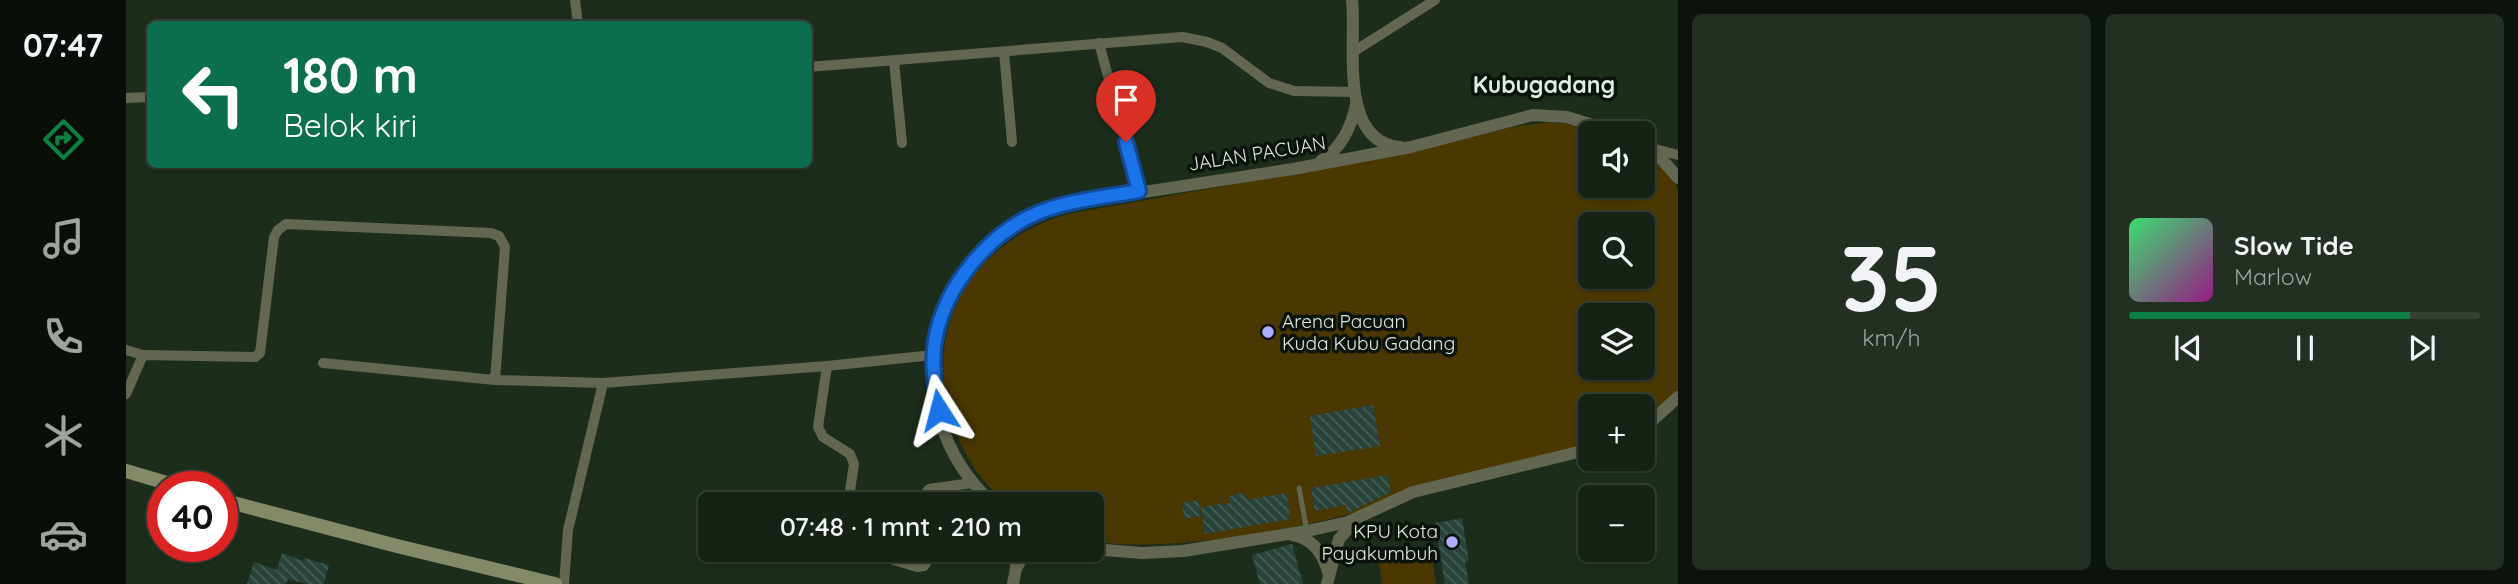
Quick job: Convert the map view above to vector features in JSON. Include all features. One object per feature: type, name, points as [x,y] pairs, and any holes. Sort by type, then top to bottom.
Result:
[{"type":"main road","points":[[126,471],[147,477]]},
{"type":"main road","points":[[238,504],[555,584]]},
{"type":"street","points":[[575,0],[578,21]]},
{"type":"street","points":[[1318,163],[1340,144],[1350,125],[1355,98],[1352,0]]},
{"type":"street","points":[[1353,52],[1435,0]]},
{"type":"street","points":[[812,67],[1182,37],[1222,48],[1269,83],[1294,91],[1355,98]]},
{"type":"street","points":[[1099,43],[1139,191]]},
{"type":"street","points":[[1004,52],[1012,142]]},
{"type":"street","points":[[894,61],[902,143]]},
{"type":"street","points":[[126,98],[147,97]]},
{"type":"street","points":[[1355,98],[1366,127],[1378,140],[1394,146],[1411,147]]},
{"type":"street","name":"JALAN PACUAN","points":[[981,492],[972,483],[944,431],[936,393],[933,355],[935,338],[951,297],[979,256],[1001,235],[1026,219],[1052,208],[1139,191],[1411,147],[1533,115],[1567,117],[1580,121]]},
{"type":"street","points":[[1655,149],[1678,155]]},
{"type":"street","points":[[1655,155],[1678,178]]},
{"type":"street","points":[[126,350],[143,355],[255,357],[260,353],[274,237],[286,224],[491,233],[499,236],[505,247],[495,380]]},
{"type":"street","points":[[126,394],[143,355]]},
{"type":"street","points":[[323,363],[495,380],[603,383],[933,355]]},
{"type":"street","points":[[827,366],[818,427],[823,437],[850,454],[854,464],[850,492]]},
{"type":"street","points":[[564,584],[568,530],[603,383]]},
{"type":"street","points":[[1655,418],[1678,397]]},
{"type":"street","points":[[1104,550],[1142,553],[1183,551],[1289,535],[1348,522],[1413,492],[1578,452]]},
{"type":"street","points":[[927,492],[929,489],[972,483]]},
{"type":"street","points":[[1328,580],[1339,539],[1350,525],[1369,513]]},
{"type":"street","points":[[1289,535],[1300,536],[1316,546],[1322,554],[1328,580]]},
{"type":"street","points":[[901,562],[917,567],[926,562]]},
{"type":"street","points":[[1013,584],[1016,562]]},
{"type":"street","points":[[1016,568],[1020,562]]},
{"type":"lane","points":[[1299,488],[1307,531]]},
{"type":"shaded area","name":"Arena Pacuan Kuda Kubu Gadang","points":[[1549,122],[1578,125],[1578,198],[1655,198],[1655,161],[1658,163],[1678,188],[1678,394],[1655,416],[1655,394],[1578,394],[1578,455],[1343,516],[1243,536],[1155,544],[1104,542],[1104,492],[995,492],[988,486],[961,444],[948,406],[943,370],[947,335],[958,302],[976,273],[1000,248],[1031,228],[1068,214],[1412,152],[1512,127]]},
{"type":"shaded area","points":[[1430,547],[1436,584],[1382,584],[1378,555]]},
{"type":"building","points":[[1373,405],[1380,446],[1316,456],[1310,416]]},
{"type":"building","points":[[1388,475],[1391,492],[1350,512],[1347,512],[1346,505],[1315,511],[1311,488]]},
{"type":"building","points":[[1245,493],[1247,500],[1286,493],[1291,519],[1205,534],[1201,507],[1230,503],[1229,496]]},
{"type":"building","points":[[1198,500],[1201,516],[1184,519],[1182,503]]},
{"type":"building","name":"KPU Kota Payakumbuh","points":[[1462,518],[1469,562],[1465,562],[1469,584],[1445,584],[1435,523]]},
{"type":"building","points":[[1292,544],[1303,584],[1260,584],[1252,555]]},
{"type":"building","points":[[282,553],[303,561],[304,558],[329,565],[324,584],[307,584],[288,579],[286,584],[247,584],[254,562],[277,570]]},
{"type":"place","name":"Arena Pacuan Kuda Kubu Gadang","points":[[1268,332]]},
{"type":"place","name":"KPU Kota Payakumbuh","points":[[1452,542]]},
{"type":"district","name":"Kubugadang","points":[[1544,84]]},
{"type":"route","points":[[939,410],[933,374],[935,338],[951,297],[969,268],[1001,235],[1038,213],[1066,204],[1139,191],[1126,142]]}]
